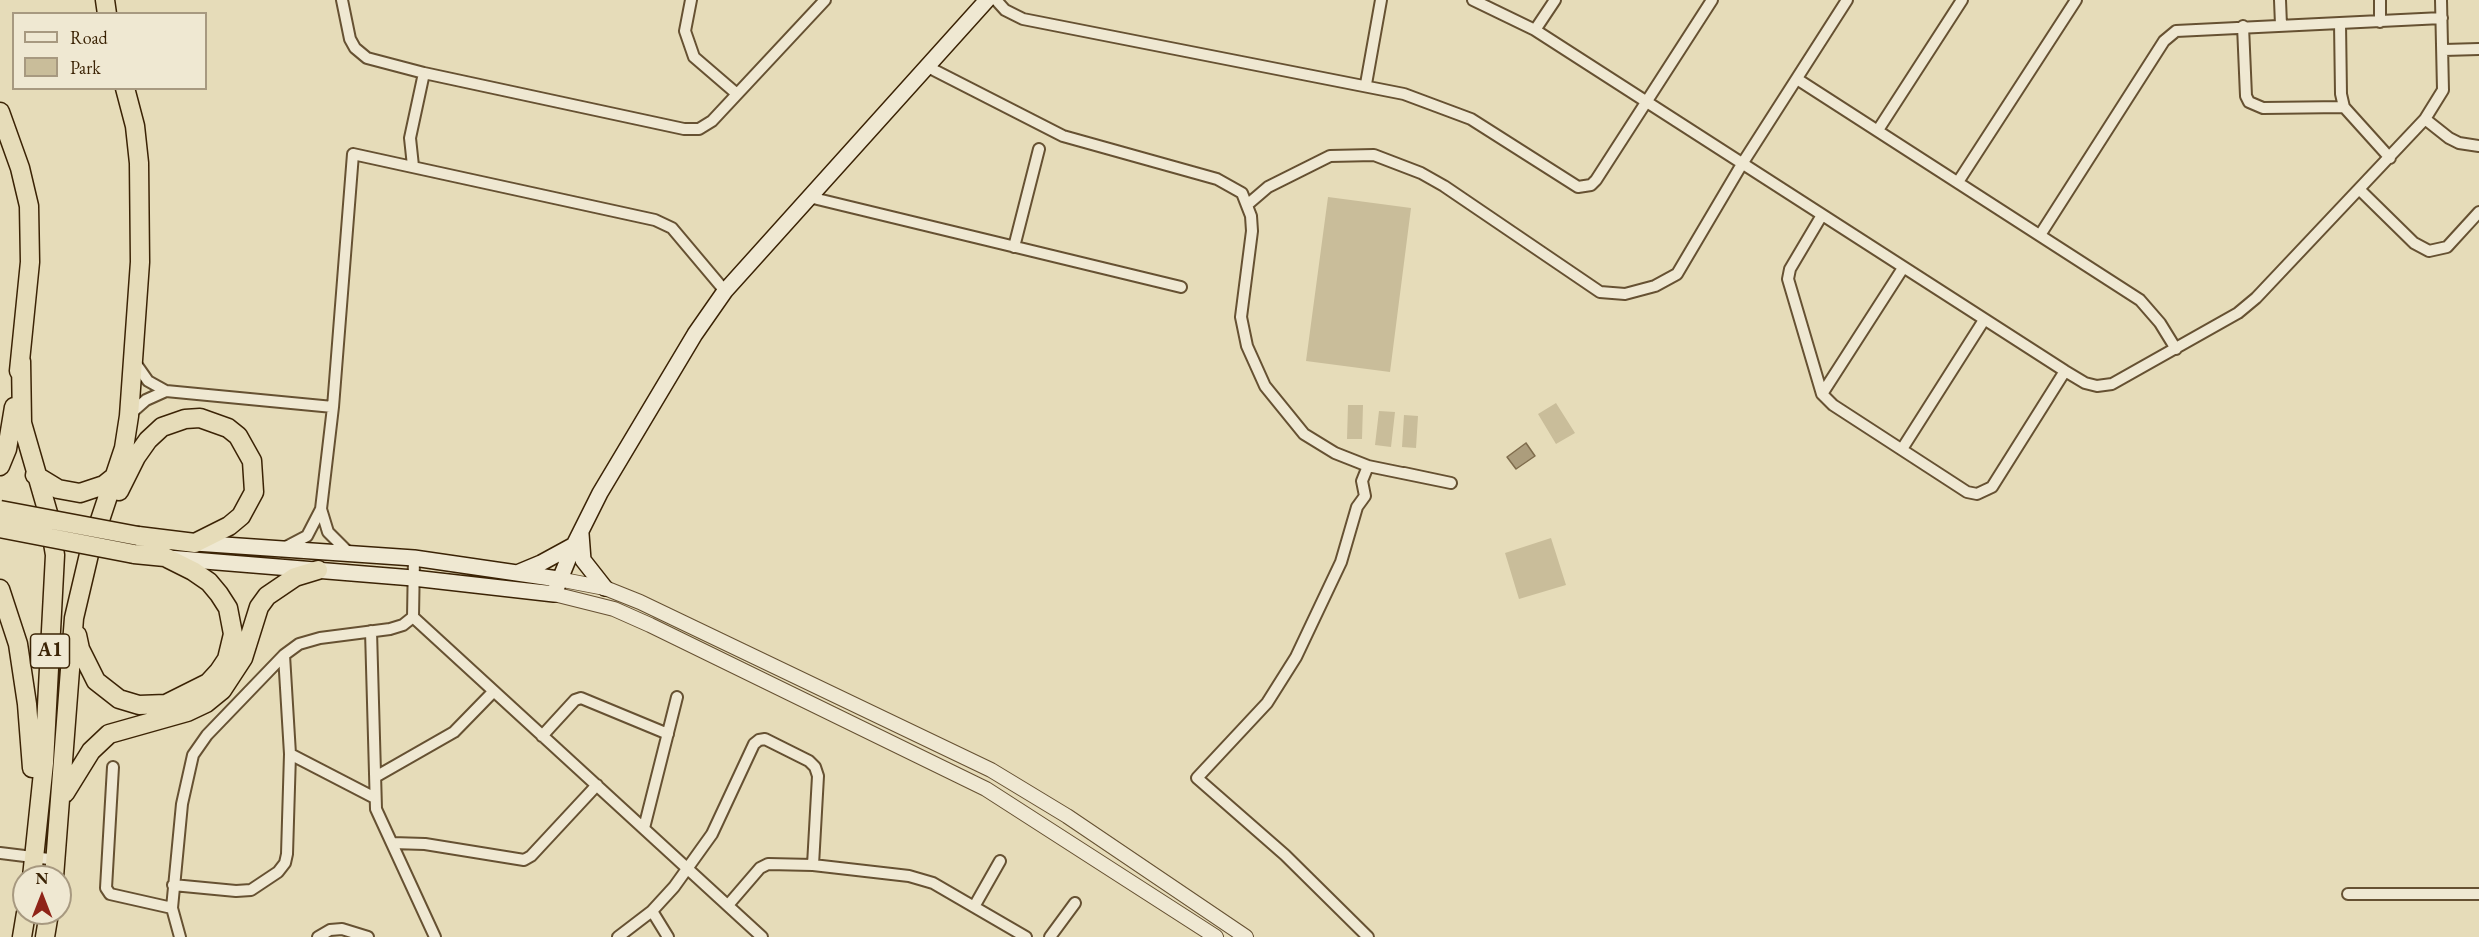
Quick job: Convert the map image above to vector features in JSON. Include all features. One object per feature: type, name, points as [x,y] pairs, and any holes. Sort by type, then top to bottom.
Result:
[{"type":"highway","name":"A1","points":[[56,865],[74,618],[98,526],[124,448],[129,416],[140,262],[140,163],[135,126],[126,90]]},
{"type":"highway","name":"A1","points":[[0,112],[20,168],[29,206],[30,262],[21,361],[22,423],[35,475],[48,513],[55,555],[44,763],[33,865]]},
{"type":"highway","points":[[0,466],[12,427],[21,361]]},
{"type":"highway","points":[[0,510],[63,524],[195,543],[241,516],[254,492],[255,476],[252,461],[238,436],[228,428],[200,418],[174,421],[148,440],[136,457],[98,526]]},
{"type":"highway","points":[[35,475],[58,489],[80,493],[104,485],[114,477]]},
{"type":"highway","points":[[0,528],[165,557],[209,582],[228,608],[233,634],[231,648],[219,671],[208,682],[166,704],[139,705],[119,699],[96,681],[80,649],[74,618]]},
{"type":"highway","points":[[62,800],[78,768],[98,742],[130,727],[188,712],[206,703],[222,690],[243,657],[259,607],[267,596],[295,577],[318,570]]},
{"type":"highway","points":[[0,589],[15,632],[27,704],[37,829]]},
{"type":"main road","points":[[165,557],[413,578],[554,594],[558,579],[581,528],[648,412],[725,291],[987,0]]},
{"type":"main road","points":[[581,528],[580,548],[583,560],[604,588]]},
{"type":"main road","points":[[195,543],[414,558],[558,579]]},
{"type":"main road","points":[[514,574],[541,563],[573,545]]},
{"type":"street","points":[[342,0],[350,39],[355,48],[367,58],[424,73],[684,129],[699,129],[712,121],[825,0]]},
{"type":"street","points":[[691,0],[685,31],[694,57],[737,94]]},
{"type":"street","points":[[996,0],[1005,10],[1023,19],[1366,84],[1404,94],[1471,119],[1578,187],[1591,185],[1596,180],[1712,0]]},
{"type":"street","points":[[1366,84],[1381,0]]},
{"type":"street","points":[[1473,0],[1535,30],[2085,384],[2112,384],[2238,313],[2256,298],[2390,158],[2426,119],[2443,90],[2444,50],[2441,0]]},
{"type":"street","points":[[1535,30],[1555,0]]},
{"type":"street","points":[[1247,205],[1269,187],[1330,156],[1356,153],[1374,155],[1421,173],[1444,186],[1600,292],[1624,294],[1655,286],[1677,274],[1742,164],[1847,0]]},
{"type":"street","points":[[1878,130],[1962,0]]},
{"type":"street","points":[[1958,182],[2076,0]]},
{"type":"street","points":[[2280,0],[2281,25]]},
{"type":"street","points":[[2380,0],[2380,22]]},
{"type":"street","points":[[2040,235],[2169,35],[2185,29],[2442,18]]},
{"type":"street","points":[[2340,23],[2341,94],[2344,107],[2390,158]]},
{"type":"street","points":[[2243,26],[2246,96],[2249,102],[2263,108],[2344,107]]},
{"type":"street","points":[[2444,50],[2479,49]]},
{"type":"street","points":[[926,66],[1063,136],[1231,184],[1242,193],[1252,231],[1240,317],[1242,333],[1255,365],[1276,403],[1304,434],[1335,453],[1368,466],[1451,483],[1404,473]]},
{"type":"street","points":[[413,166],[410,138],[424,73]]},
{"type":"street","points":[[1797,79],[2140,300],[2160,323],[2176,349]]},
{"type":"street","points":[[2426,119],[2459,143],[2479,146]]},
{"type":"street","points":[[1014,247],[1039,149]]},
{"type":"street","points":[[282,549],[307,536],[321,508],[333,407],[353,154],[655,220],[672,228],[725,291]]},
{"type":"street","points":[[2360,190],[2414,243],[2428,251],[2447,248],[2479,212]]},
{"type":"street","points":[[808,197],[1181,287]]},
{"type":"street","points":[[1822,215],[1790,269],[1788,279],[1822,394],[1833,405],[1967,492],[1977,494],[1992,487],[2065,371]]},
{"type":"street","points":[[1822,394],[1903,268]]},
{"type":"street","points":[[1902,449],[1984,320]]},
{"type":"street","points":[[133,358],[148,381],[166,391],[333,407]]},
{"type":"street","points":[[129,416],[146,400],[166,391]]},
{"type":"street","points":[[1368,466],[1362,481],[1365,496],[1357,507],[1341,562],[1296,657],[1267,703],[1197,778],[1285,855],[1368,937]]},
{"type":"street","points":[[321,508],[328,532],[348,552]]},
{"type":"street","points":[[414,558],[413,618],[729,904],[762,937]]},
{"type":"street","points":[[558,579],[604,588],[722,640],[991,770],[1067,816],[1246,937]]},
{"type":"street","points":[[554,594],[590,602],[650,625],[986,789],[1216,937]]},
{"type":"street","points":[[180,937],[172,908],[182,804],[193,755],[207,735],[284,655],[299,644],[320,638],[403,625],[413,618]]},
{"type":"street","points":[[371,631],[377,776],[375,798],[380,822],[435,937]]},
{"type":"street","points":[[173,885],[236,891],[251,890],[278,872],[288,854],[290,754],[284,655]]},
{"type":"street","points":[[377,776],[454,732],[493,692]]},
{"type":"street","points":[[644,828],[677,697]]},
{"type":"street","points":[[542,736],[575,700],[582,698],[668,734]]},
{"type":"street","points":[[618,937],[652,911],[687,868],[721,816],[754,744],[765,739],[809,761],[815,767],[818,776],[813,865]]},
{"type":"street","points":[[290,754],[375,798]]},
{"type":"street","points":[[113,767],[106,888],[110,894],[172,908]]},
{"type":"street","points":[[392,843],[425,844],[524,860],[531,856],[597,785]]},
{"type":"street","points":[[0,853],[34,859],[49,865]]},
{"type":"street","points":[[975,905],[1000,861]]},
{"type":"street","points":[[729,904],[760,868],[768,864],[813,865],[922,879],[975,905],[1026,937]]},
{"type":"street","points":[[2348,894],[2479,894]]},
{"type":"street","points":[[1052,937],[1075,903]]},
{"type":"street","points":[[652,911],[668,937]]},
{"type":"street","points":[[318,937],[330,930],[342,929],[368,937]]},
{"type":"green space","points":[[1328,197],[1411,208],[1390,372],[1306,361]]},
{"type":"green space","points":[[1556,403],[1575,433],[1556,444],[1538,414]]},
{"type":"green space","points":[[1348,405],[1363,405],[1362,439],[1347,439]]},
{"type":"green space","points":[[1379,411],[1395,412],[1391,447],[1375,445]]},
{"type":"green space","points":[[1404,415],[1418,416],[1416,448],[1402,447]]},
{"type":"green space","points":[[1551,538],[1566,585],[1519,599],[1505,553]]},
{"type":"shaded area","points":[[1526,443],[1535,456],[1516,469],[1507,457]]}]
